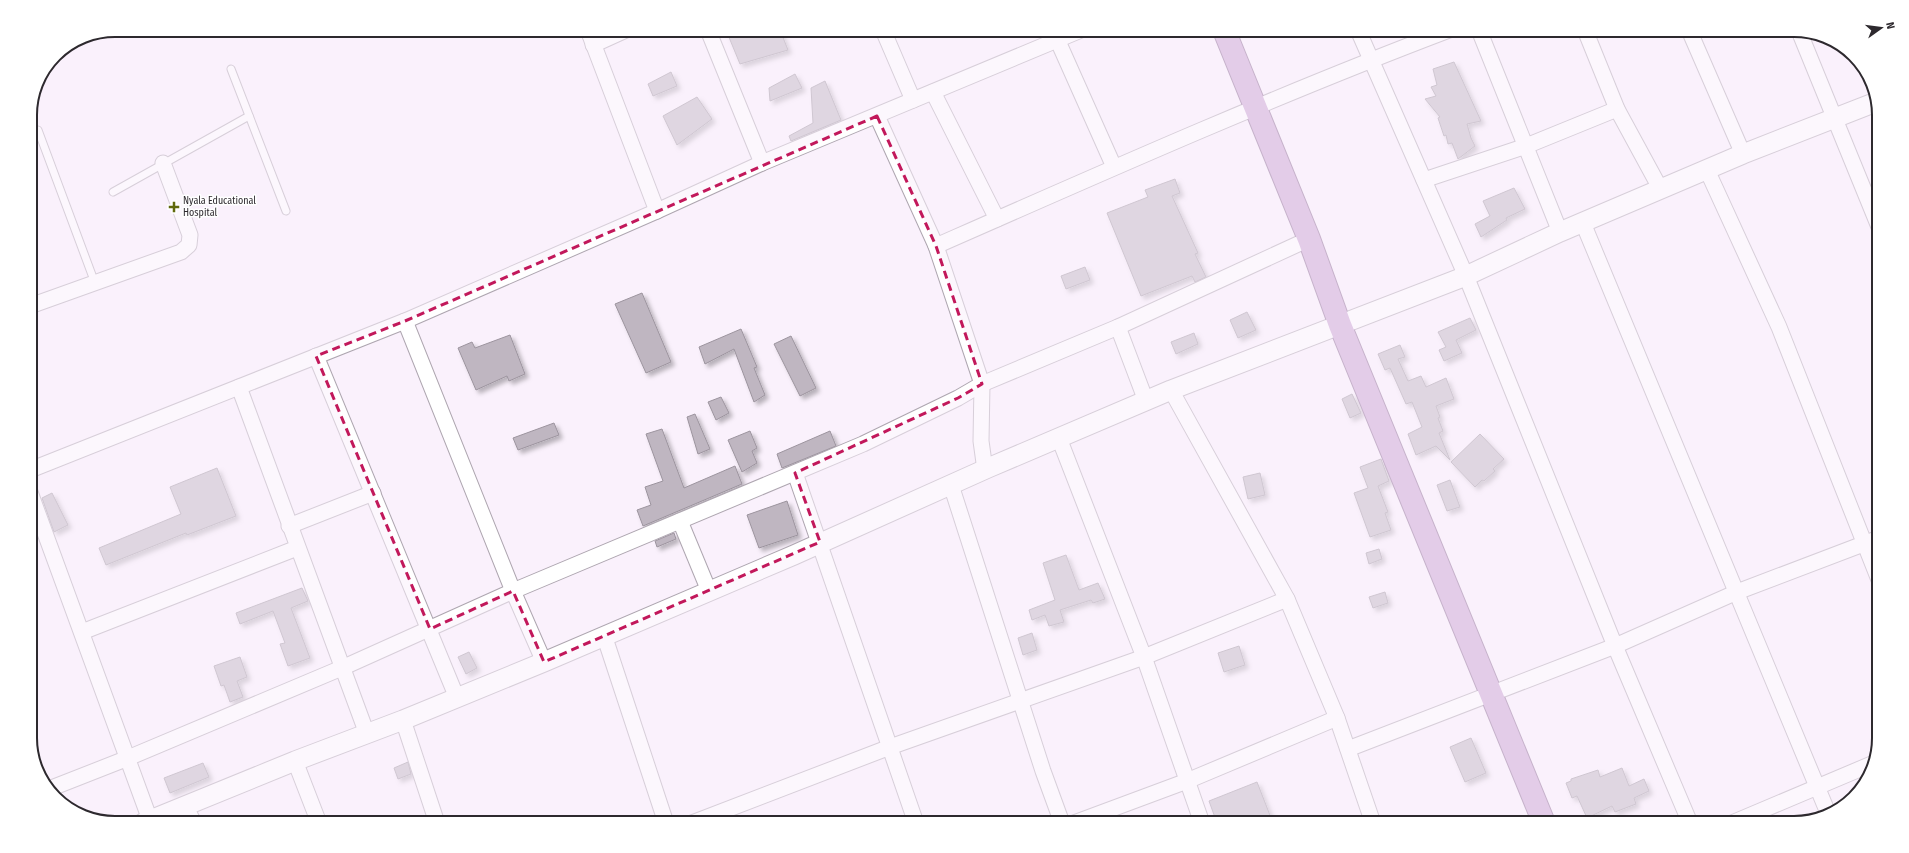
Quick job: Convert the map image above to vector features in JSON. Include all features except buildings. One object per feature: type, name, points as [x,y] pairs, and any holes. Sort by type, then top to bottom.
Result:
[{"type":"highway","points":[[1227,37],[1309,238],[1340,325],[1541,816]]},
{"type":"street","points":[[590,37],[657,211]]},
{"type":"street","points":[[593,45],[611,37]]},
{"type":"street","points":[[711,37],[762,163]]},
{"type":"street","points":[[886,37],[913,100]]},
{"type":"street","points":[[37,467],[405,321],[657,211],[762,163],[933,92],[1051,37]]},
{"type":"street","points":[[1056,37],[1114,167]]},
{"type":"street","points":[[1361,37],[1466,276],[1615,646],[1687,816]]},
{"type":"street","points":[[936,246],[1255,106],[1431,37]]},
{"type":"street","points":[[1482,37],[1560,232]]},
{"type":"street","points":[[1588,37],[1617,110],[1661,190]]},
{"type":"street","points":[[1692,37],[1743,154]]},
{"type":"street","points":[[1802,38],[1872,210]]},
{"type":"street","points":[[933,92],[997,219]]},
{"type":"street","points":[[160,816],[295,761],[403,720],[544,662],[604,635],[794,555],[951,484],[1171,390],[1466,276],[1560,232],[1743,154],[1871,104]]},
{"type":"street","points":[[1424,180],[1526,146],[1617,110]]},
{"type":"street","points":[[877,116],[936,246],[982,384],[981,441],[985,470]]},
{"type":"street","points":[[37,304],[181,252],[189,245],[190,235],[163,163]]},
{"type":"street","points":[[1707,170],[1779,327],[1872,563]]},
{"type":"street","points":[[1583,223],[1826,809]]},
{"type":"street","points":[[54,787],[128,758],[344,667],[513,591],[795,473],[958,398],[982,384],[1118,327],[1309,238]]},
{"type":"street","points":[[405,321],[513,591],[544,662]]},
{"type":"street","points":[[1118,327],[1146,401]]},
{"type":"street","points":[[316,356],[430,629],[457,698]]},
{"type":"street","points":[[239,387],[297,548],[344,667],[367,734]]},
{"type":"street","points":[[1171,390],[1288,599],[1337,718],[1370,816]]},
{"type":"street","points":[[1059,438],[1144,657],[1200,816]]},
{"type":"street","points":[[795,473],[914,816]]},
{"type":"street","points":[[951,484],[1043,771],[1059,816]]},
{"type":"street","points":[[289,526],[373,493]]},
{"type":"street","points":[[37,511],[128,758],[145,816]]},
{"type":"street","points":[[680,522],[709,591]]},
{"type":"street","points":[[1348,749],[1615,646],[1737,592],[1872,541]]},
{"type":"street","points":[[82,632],[297,548]]},
{"type":"street","points":[[710,816],[890,747],[1144,657],[1288,599]]},
{"type":"street","points":[[604,635],[664,816]]},
{"type":"street","points":[[1093,816],[1187,781],[1337,718]]},
{"type":"street","points":[[403,720],[435,816]]},
{"type":"street","points":[[295,761],[316,816]]},
{"type":"street","points":[[1749,816],[1867,766]]},
{"type":"street","points":[[185,805],[190,816]]},
{"type":"lane","points":[[231,69],[286,211]]},
{"type":"lane","points":[[113,192],[249,116]]},
{"type":"lane","points":[[38,130],[95,283]]},
{"type":"highlighted area","points":[[877,116],[936,246],[982,384],[958,398],[795,473],[820,542],[544,662],[513,591],[430,629],[316,356],[405,321]]},
{"type":"place","name":"Nyala Educational Hospital","points":[[174,207]]}]
